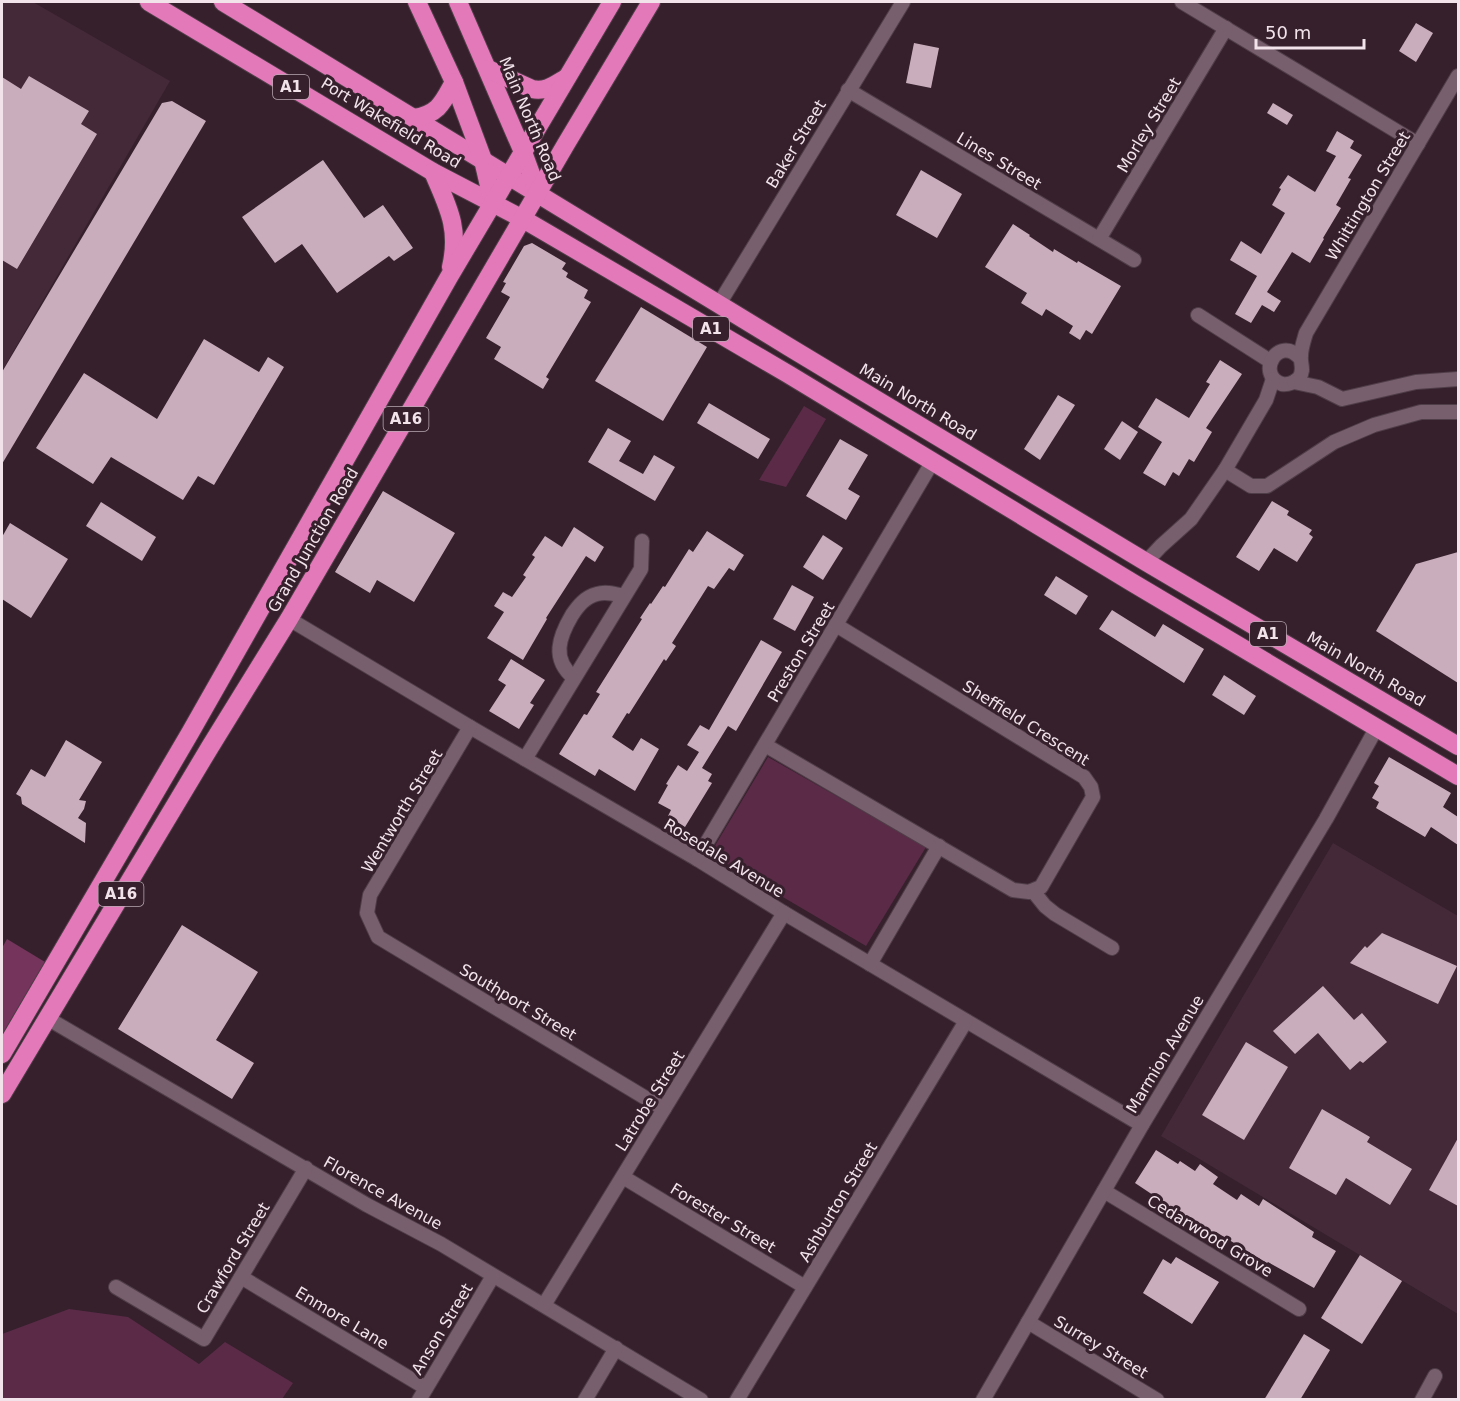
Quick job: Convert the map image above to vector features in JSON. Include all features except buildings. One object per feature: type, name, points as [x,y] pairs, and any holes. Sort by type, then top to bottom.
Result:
[{"type":"highway","name":"Port Wakefield Road","points":[[149,2],[433,172],[523,219]]},
{"type":"highway","name":"Port Wakefield Road","points":[[223,2],[538,193]]},
{"type":"highway","points":[[417,2],[454,82],[483,160],[493,203]]},
{"type":"highway","name":"Main North Road","points":[[458,2],[523,152],[538,193],[1146,562],[1458,746]]},
{"type":"highway","name":"Grand Junction Road","points":[[2,1054],[180,750],[449,278],[612,2]]},
{"type":"highway","name":"Grand Junction Road","points":[[2,1094],[289,619],[651,2]]},
{"type":"highway","points":[[488,69],[538,90],[545,90],[568,76]]},
{"type":"highway","points":[[414,118],[435,111],[454,82]]},
{"type":"highway","points":[[433,172],[454,228],[455,251],[449,278]]},
{"type":"highway","name":"A1","points":[[523,219],[933,461],[1458,776]]},
{"type":"highway","points":[[933,461],[945,441]]},
{"type":"highway","points":[[1133,583],[1146,562]]},
{"type":"highway","points":[[264,604],[289,619]]},
{"type":"highway","points":[[1377,727],[1391,706]]},
{"type":"highway","points":[[29,1007],[47,1018]]},
{"type":"street","name":"Baker Street","points":[[719,304],[903,2]]},
{"type":"street","points":[[1182,2],[1418,144]]},
{"type":"street","name":"Morley Street","points":[[1100,239],[1226,28]]},
{"type":"street","name":"Whittington Street","points":[[1286,350],[1306,333],[1458,76]]},
{"type":"street","name":"Lines Street","points":[[848,90],[1134,260]]},
{"type":"street","points":[[1198,315],[1270,361]]},
{"type":"street","name":"Whittington Street","points":[[1301,364],[1306,333]]},
{"type":"street","points":[[1318,387],[1293,352],[1286,350],[1276,353],[1270,361],[1270,374],[1283,382],[1318,387],[1342,399],[1416,382],[1458,380]]},
{"type":"street","points":[[1146,562],[1191,519],[1225,470],[1266,400],[1283,382],[1301,375],[1301,364]]},
{"type":"street","points":[[1225,470],[1251,486],[1267,486],[1334,442],[1374,425],[1421,412],[1458,412]]},
{"type":"street","name":"Preston Street","points":[[697,859],[933,461]]},
{"type":"street","points":[[525,759],[641,569],[642,541]]},
{"type":"street","points":[[574,678],[564,668],[559,653],[560,643],[568,623],[582,602],[590,597],[605,593],[624,596]]},
{"type":"street","name":"Rosedale Avenue","points":[[289,619],[1142,1125]]},
{"type":"street","name":"Sheffield Crescent","points":[[836,626],[1084,777],[1094,797],[1041,887],[1033,891]]},
{"type":"street","name":"Marmion Avenue","points":[[983,1400],[1142,1125],[1320,830],[1377,727]]},
{"type":"street","name":"Wentworth Street","points":[[367,913],[370,896],[470,728]]},
{"type":"street","points":[[765,745],[1013,890],[1033,891],[1055,914],[1112,948]]},
{"type":"street","points":[[870,964],[939,846]]},
{"type":"street","name":"Southport Street","points":[[367,913],[378,937],[664,1109]]},
{"type":"street","name":"Latrobe Street","points":[[544,1305],[784,913]]},
{"type":"street","name":"Florence Avenue","points":[[47,1018],[367,1204],[441,1244],[701,1400]]},
{"type":"street","name":"Ashburton Street","points":[[737,1400],[966,1021]]},
{"type":"street","name":"Crawford Street","points":[[116,1287],[204,1339],[306,1168]]},
{"type":"street","name":"Forester Street","points":[[623,1176],[805,1287]]},
{"type":"street","name":"Cedarwood Grove","points":[[1104,1191],[1299,1309]]},
{"type":"street","name":"Anson Street","points":[[423,1394],[493,1276]]},
{"type":"street","name":"Enmore Lane","points":[[241,1277],[423,1394]]},
{"type":"street","name":"Surrey Street","points":[[1028,1322],[1157,1400]]},
{"type":"street","points":[[585,1400],[616,1348]]},
{"type":"street","points":[[1422,1400],[1435,1376]]},
{"type":"shaded area","points":[[2,2],[33,2],[170,81],[2,371]]},
{"type":"shaded area","points":[[804,406],[826,419],[786,487],[759,480]]},
{"type":"shaded area","points":[[768,757],[926,847],[866,946],[710,854]]},
{"type":"shaded area","points":[[1333,843],[1458,916],[1458,1314],[1161,1136]]},
{"type":"shaded area","points":[[7,939],[45,962],[2,1035],[2,948]]},
{"type":"shaded area","points":[[69,1309],[128,1317],[199,1364],[225,1342],[293,1383],[282,1399],[2,1399],[2,1334]]}]
